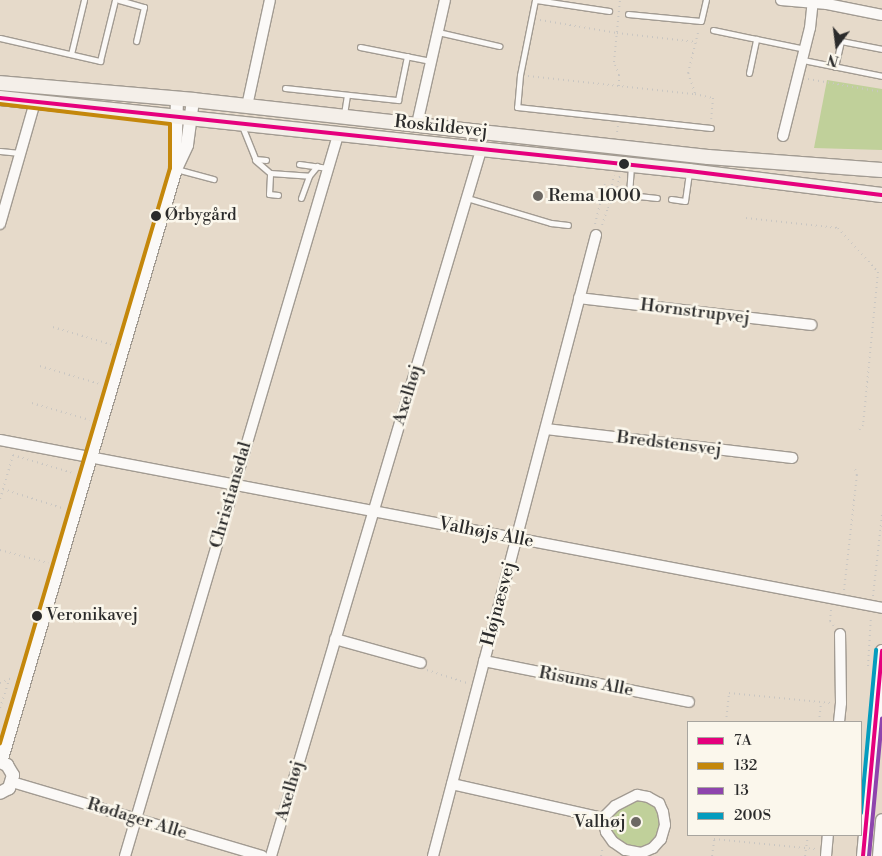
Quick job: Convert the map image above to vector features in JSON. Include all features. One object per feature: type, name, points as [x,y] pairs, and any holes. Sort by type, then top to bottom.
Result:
[{"type":"main road","name":"Roskildevej","points":[[0,83],[177,98],[708,157],[882,170]]},
{"type":"main road","name":"Roskildevej","points":[[0,98],[191,120],[689,171],[882,195]]},
{"type":"street","points":[[247,106],[270,0]]},
{"type":"street","points":[[417,124],[444,0]]},
{"type":"street","points":[[781,0],[813,1],[882,16]]},
{"type":"street","points":[[783,136],[806,49],[813,1]]},
{"type":"street","points":[[176,169],[177,98]]},
{"type":"street","points":[[0,793],[9,788],[12,782],[11,770],[0,762],[176,169],[188,145],[193,100]]},
{"type":"street","points":[[0,224],[35,102]]},
{"type":"street","name":"Christiansdal","points":[[124,856],[137,819],[338,135]]},
{"type":"street","name":"Axelhøj","points":[[271,856],[481,150]]},
{"type":"street","name":"Højnæsvej","points":[[433,856],[596,235]]},
{"type":"street","name":"Hornstrupvej","points":[[579,298],[811,325]]},
{"type":"street","name":"Bredstensvej","points":[[546,429],[792,458]]},
{"type":"street","name":"Valhøjs Alle","points":[[0,440],[877,607]]},
{"type":"street","points":[[839,721],[841,704],[840,634]]},
{"type":"street","points":[[335,639],[421,662]]},
{"type":"street","points":[[863,856],[882,651]]},
{"type":"street","name":"Risums Alle","points":[[484,661],[689,702]]},
{"type":"street","name":"Rødager Alle","points":[[12,782],[262,856]]},
{"type":"street","points":[[452,784],[603,818]]},
{"type":"street","points":[[637,796],[648,797],[659,803],[665,825],[661,839],[653,848],[642,853],[625,850],[613,842],[606,832],[603,818],[615,806],[637,796]]},
{"type":"street","points":[[879,856],[882,820]]},
{"type":"street","points":[[826,853],[828,836]]},
{"type":"lane","points":[[71,54],[84,0]]},
{"type":"lane","points":[[0,38],[100,61],[114,0]]},
{"type":"lane","points":[[119,0],[144,6],[136,41]]},
{"type":"lane","points":[[609,11],[535,0],[520,75],[518,107],[711,128]]},
{"type":"lane","points":[[628,14],[701,21],[706,0]]},
{"type":"lane","points":[[713,30],[806,49]]},
{"type":"lane","points":[[437,32],[500,46]]},
{"type":"lane","points":[[749,73],[756,39]]},
{"type":"lane","points":[[835,67],[841,41],[882,49]]},
{"type":"lane","points":[[360,47],[431,61]]},
{"type":"lane","points":[[285,88],[398,100],[407,56]]},
{"type":"lane","points":[[803,60],[882,76]]},
{"type":"lane","points":[[344,117],[346,95]]},
{"type":"lane","points":[[242,125],[254,159],[270,173],[309,176]]},
{"type":"lane","points":[[0,151],[21,153]]},
{"type":"lane","points":[[254,159],[266,160]]},
{"type":"lane","points":[[299,164],[329,168]]},
{"type":"lane","points":[[627,165],[629,195],[657,198]]},
{"type":"lane","points":[[301,198],[309,176],[317,166]]},
{"type":"lane","points":[[176,169],[214,179]]},
{"type":"lane","points":[[671,200],[685,201],[689,171]]},
{"type":"lane","points":[[270,173],[269,194],[278,195]]},
{"type":"lane","points":[[467,198],[551,223],[568,225]]},
{"type":"path","points":[[619,86],[614,62],[620,0]]},
{"type":"path","points":[[609,11],[619,13]]},
{"type":"path","points":[[531,18],[617,33],[696,42]]},
{"type":"path","points":[[695,94],[688,73],[701,21]]},
{"type":"path","points":[[520,75],[695,94],[713,98],[711,128]]},
{"type":"path","points":[[798,77],[882,92]]},
{"type":"path","points":[[605,184],[593,232],[596,235],[601,229],[627,165]]},
{"type":"path","points":[[602,194],[610,194],[613,182]]},
{"type":"path","points":[[746,218],[838,228],[878,272],[863,424],[859,430]]},
{"type":"path","points":[[53,327],[123,348]]},
{"type":"path","points":[[40,366],[112,387]]},
{"type":"path","points":[[32,403],[101,423]]},
{"type":"path","points":[[0,498],[16,444]]},
{"type":"path","points":[[13,454],[85,476]]},
{"type":"path","points":[[840,634],[830,620],[836,600],[845,589],[857,475],[855,469]]},
{"type":"path","points":[[3,490],[75,512]]},
{"type":"path","points":[[867,672],[877,607],[882,514]]},
{"type":"path","points":[[0,550],[59,566]]},
{"type":"path","points":[[421,662],[428,671],[478,685]]},
{"type":"path","points":[[0,708],[8,680]]},
{"type":"path","points":[[726,721],[729,693],[841,704]]},
{"type":"path","points":[[819,721],[821,702]]},
{"type":"path","points":[[712,856],[715,836]]},
{"type":"path","points":[[806,856],[808,836]]},
{"type":"path","points":[[714,839],[806,848],[826,853]]},
{"type":"green space","points":[[827,80],[882,89],[882,150],[814,148]]},
{"type":"green space","points":[[639,799],[657,807],[660,822],[657,836],[642,849],[624,845],[615,838],[607,821],[618,808]]},
{"type":"transit line","name":"7A","points":[[0,98],[689,171],[882,195]]},
{"type":"transit line","name":"132","points":[[0,104],[170,124],[170,168],[0,743]]},
{"type":"transit line","name":"200S","points":[[862,802],[876,650]]},
{"type":"transit line","name":"7A","points":[[863,856],[882,651]]},
{"type":"transit line","name":"13","points":[[869,856],[882,719]]},
{"type":"place","name":"Rema 1000","points":[[538,196]]},
{"type":"place","name":"Ørbygård","points":[[156,216]]},
{"type":"place","name":"Veronikavej","points":[[37,616]]},
{"type":"place","name":"Valhøj","points":[[636,822]]}]
